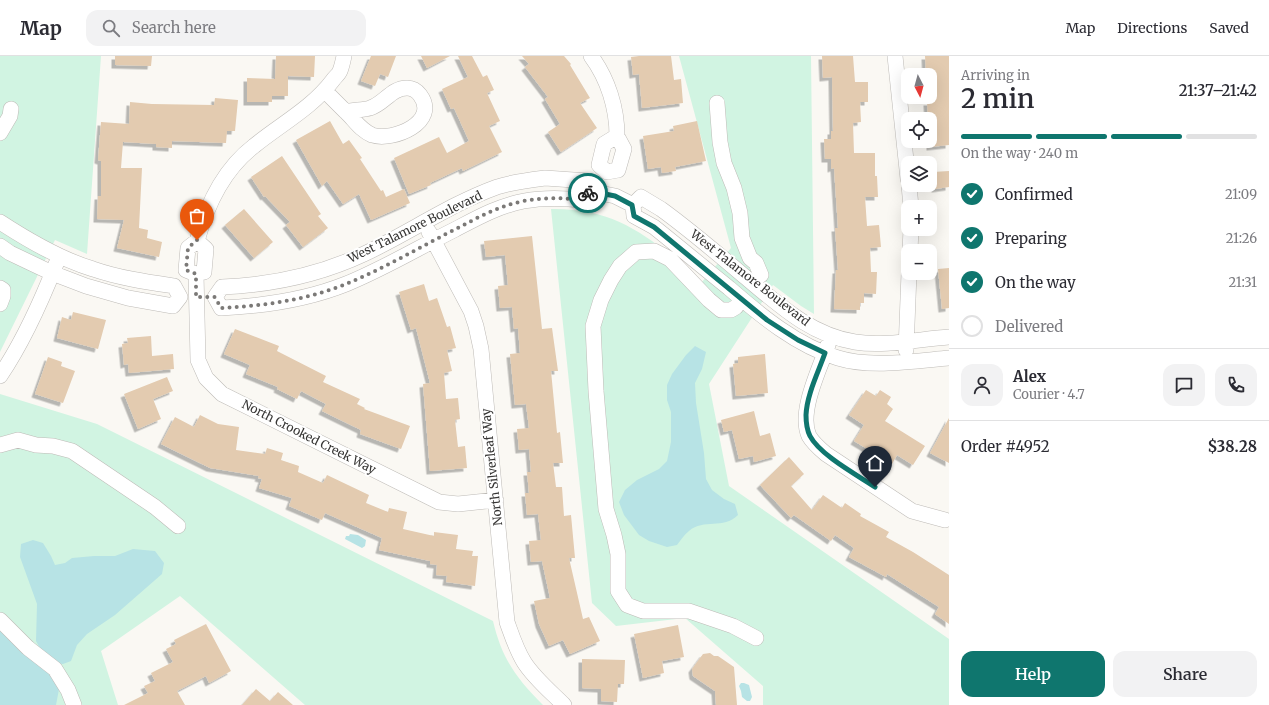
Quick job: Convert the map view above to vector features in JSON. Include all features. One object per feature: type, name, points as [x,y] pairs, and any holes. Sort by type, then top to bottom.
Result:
[{"type":"street","points":[[344,56],[340,71],[325,92],[359,127],[371,134],[381,137],[390,136],[400,133],[418,123],[425,110],[424,102],[417,91],[409,88],[400,89],[392,93],[378,105],[370,109],[346,112]]},
{"type":"street","points":[[591,56],[606,82],[612,98],[617,124],[617,136],[624,149],[618,170],[607,172],[596,192]]},
{"type":"street","points":[[896,56],[906,156]]},
{"type":"street","name":"North Crooked Creek Way","points":[[325,92],[253,146],[224,178],[210,202],[197,240],[206,249],[204,272],[196,274],[198,360],[206,378],[222,394],[439,502],[458,504],[496,500]]},
{"type":"street","points":[[717,103],[720,142],[724,163],[734,188],[740,213],[742,238],[750,258],[756,263],[761,275]]},
{"type":"street","points":[[0,133],[10,116],[11,109]]},
{"type":"street","name":"West Talamore Boulevard","points":[[596,192],[584,200],[549,198],[525,201],[490,211],[345,285],[298,299],[276,303],[221,308],[215,297],[222,287],[244,286],[271,282],[310,274],[338,265],[364,254],[471,198],[498,187],[522,181],[545,178],[588,182],[596,192],[615,196],[632,205]]},
{"type":"street","name":"West Talamore Boulevard","points":[[632,205],[641,197],[662,208],[780,306],[807,326],[831,336],[855,342],[883,343],[949,337]]},
{"type":"street","name":"West Talamore Boulevard","points":[[632,205],[634,216],[654,227],[767,320],[798,340],[825,353],[854,362],[905,363],[949,358]]},
{"type":"street","points":[[0,222],[59,255],[92,269],[128,278],[174,286],[180,297]]},
{"type":"street","name":"North Silverleaf Way","points":[[424,222],[471,311],[481,348],[507,622],[513,642],[524,663],[538,680],[564,705]]},
{"type":"street","points":[[0,246],[10,253],[52,273],[86,286],[128,298],[173,306],[180,297]]},
{"type":"street","points":[[736,307],[731,310],[720,310],[670,260],[654,251],[636,252],[620,266],[611,280],[601,300],[593,326],[596,391],[606,509],[618,554],[618,591],[627,605],[643,611],[688,611],[733,626],[756,638]]},
{"type":"street","points":[[0,376],[15,351],[59,255]]},
{"type":"street","points":[[905,363],[909,280]]},
{"type":"street","points":[[0,288],[3,290],[3,296],[0,304]]},
{"type":"street","points":[[180,297],[215,297]]},
{"type":"street","points":[[831,336],[809,398],[806,414],[806,425],[809,435],[814,443],[826,454],[912,511],[945,520]]},
{"type":"street","points":[[0,445],[18,440],[36,445],[53,446],[72,451],[156,507],[178,526]]},
{"type":"street","points":[[0,620],[28,648],[55,669],[68,690],[74,705]]},
{"type":"green space","points":[[0,56],[101,56],[87,254],[55,240],[0,352]]},
{"type":"green space","points":[[679,56],[811,56],[814,314],[773,285],[709,384],[729,486],[949,639],[949,705],[763,705],[763,686],[685,618],[616,626],[592,603],[551,209],[575,210],[597,214],[634,229],[651,240],[702,282],[731,248]]},
{"type":"green space","points":[[0,394],[97,424],[493,621],[501,646],[511,667],[525,686],[543,705],[305,705],[180,596],[101,651],[118,705],[0,705]]},
{"type":"water","points":[[695,346],[706,352],[702,369],[695,383],[696,403],[704,453],[706,479],[712,490],[724,499],[735,504],[738,515],[726,522],[695,527],[685,534],[677,545],[667,547],[649,541],[639,535],[624,515],[619,502],[625,490],[637,480],[659,469],[667,461],[671,442],[671,412],[667,400],[667,385],[672,374],[686,355]]},
{"type":"water","points":[[350,534],[358,535],[366,540],[365,546],[362,548],[345,539],[346,536],[349,536]]},
{"type":"water","points":[[33,540],[43,543],[55,565],[65,563],[72,558],[115,556],[133,549],[155,551],[164,563],[162,574],[115,615],[87,634],[77,645],[71,661],[63,664],[54,663],[43,654],[36,641],[37,604],[20,557],[21,544]]},
{"type":"water","points":[[0,624],[60,684],[56,705],[0,705]]},
{"type":"water","points":[[741,683],[749,685],[752,697],[750,701],[747,701],[742,697],[739,686]]},
{"type":"building","points":[[115,56],[152,56],[151,66],[115,65]]},
{"type":"building","points":[[276,56],[315,56],[314,77],[288,76],[288,96],[272,96],[272,102],[247,102],[247,78],[275,79]]},
{"type":"building","points":[[371,56],[396,56],[388,77],[380,74],[375,86],[361,81]]},
{"type":"building","points":[[421,56],[450,56],[427,68]]},
{"type":"building","points":[[458,56],[472,56],[483,77],[487,75],[494,90],[487,93],[500,121],[489,126],[502,152],[463,171],[462,168],[430,183],[431,185],[409,194],[394,158],[439,137],[447,153],[469,141],[454,108],[451,109],[442,89],[468,77]]},
{"type":"building","points":[[522,56],[564,56],[571,64],[570,65],[590,98],[580,103],[597,128],[561,152],[548,132],[560,124],[545,99],[548,97],[525,67],[529,64]]},
{"type":"building","points":[[671,56],[674,80],[681,79],[683,103],[642,108],[639,74],[633,75],[631,57]]},
{"type":"building","points":[[822,56],[853,56],[855,82],[868,82],[868,102],[860,102],[861,122],[853,123],[854,153],[875,153],[875,176],[877,176],[878,197],[865,197],[867,226],[879,225],[881,247],[870,248],[871,272],[877,272],[876,294],[864,293],[864,303],[860,303],[860,310],[834,309],[836,270],[838,270],[835,228],[838,228],[834,168],[831,169],[831,159],[825,159],[824,139],[831,139],[831,131],[833,131],[832,77],[823,78]]},
{"type":"building","points":[[925,56],[949,56],[949,145],[937,146],[937,112],[928,112],[927,104],[937,104],[937,68],[926,68]]},
{"type":"building","points":[[215,98],[238,100],[235,131],[227,131],[226,143],[172,141],[172,148],[156,147],[156,144],[123,142],[121,168],[142,168],[139,228],[148,230],[147,238],[162,242],[159,257],[117,248],[124,220],[97,219],[98,196],[101,196],[101,161],[98,160],[101,122],[129,124],[130,102],[152,104],[214,105]]},
{"type":"building","points":[[330,121],[343,144],[349,140],[362,158],[360,159],[381,191],[383,190],[386,197],[404,189],[410,203],[371,220],[359,194],[343,204],[327,181],[322,186],[296,140]]},
{"type":"building","points":[[697,121],[706,161],[675,167],[676,171],[662,173],[661,167],[648,169],[643,136],[674,131],[673,126]]},
{"type":"building","points":[[282,156],[321,214],[318,216],[328,228],[303,247],[286,225],[290,222],[265,196],[264,197],[251,177]]},
{"type":"building","points":[[949,171],[949,187],[937,189],[937,172]]},
{"type":"building","points":[[244,209],[273,242],[254,258],[225,225]]},
{"type":"building","points":[[532,236],[542,329],[552,328],[558,371],[551,371],[557,433],[560,432],[563,463],[553,463],[556,487],[562,487],[564,516],[571,515],[575,558],[569,558],[583,619],[589,617],[600,641],[570,654],[563,640],[549,646],[539,624],[534,601],[550,598],[542,561],[531,562],[529,541],[541,540],[538,514],[527,515],[525,493],[529,493],[527,472],[531,472],[529,449],[519,450],[517,429],[529,428],[526,404],[515,405],[510,354],[520,353],[518,328],[514,329],[512,307],[500,308],[498,286],[508,285],[505,255],[486,257],[484,241]]},
{"type":"building","points":[[949,268],[949,308],[942,309],[938,269]]},
{"type":"building","points":[[424,284],[429,301],[437,298],[447,327],[450,326],[456,348],[447,350],[452,371],[444,373],[446,399],[458,398],[460,419],[455,420],[458,447],[465,446],[467,468],[430,471],[423,384],[430,383],[416,328],[411,330],[399,292]]},
{"type":"building","points":[[73,312],[106,320],[98,349],[57,338],[62,317],[71,320]]},
{"type":"building","points":[[235,329],[279,346],[277,351],[326,376],[323,382],[360,399],[357,404],[365,408],[364,409],[410,426],[401,449],[360,434],[361,430],[322,411],[326,404],[301,391],[297,399],[277,389],[278,387],[246,374],[250,365],[224,354]]},
{"type":"building","points":[[151,336],[152,356],[173,354],[174,369],[129,373],[128,364],[124,365],[122,344],[128,343],[127,338]]},
{"type":"building","points":[[765,354],[768,393],[736,396],[733,364],[738,363],[738,357]]},
{"type":"building","points":[[48,357],[62,362],[61,366],[75,371],[63,403],[35,394]]},
{"type":"building","points":[[167,377],[173,391],[153,399],[161,419],[138,429],[124,394]]},
{"type":"building","points":[[866,390],[876,396],[880,390],[891,397],[887,404],[893,409],[885,421],[925,446],[913,465],[897,455],[892,464],[854,441],[864,425],[849,415]]},
{"type":"building","points":[[754,411],[760,436],[770,433],[776,456],[754,462],[753,456],[739,459],[732,430],[724,432],[721,420]]},
{"type":"building","points":[[200,415],[218,424],[239,427],[236,450],[265,454],[267,448],[283,453],[281,460],[299,466],[298,472],[323,483],[327,475],[369,495],[366,503],[388,512],[389,508],[407,512],[403,529],[434,536],[434,532],[458,535],[456,549],[473,551],[472,556],[478,556],[475,586],[446,582],[447,576],[436,575],[437,565],[430,564],[430,561],[379,550],[382,538],[325,513],[322,520],[289,506],[292,498],[259,488],[262,479],[258,478],[259,476],[210,468],[161,444],[175,417],[194,427]]},
{"type":"building","points":[[949,418],[949,463],[930,453]]},
{"type":"building","points":[[789,457],[804,474],[791,486],[812,510],[823,495],[842,508],[845,503],[861,514],[860,516],[889,532],[886,537],[949,575],[949,624],[935,614],[939,607],[887,574],[886,577],[849,557],[854,548],[835,535],[831,541],[794,515],[791,518],[760,485]]},
{"type":"building","points":[[206,624],[231,671],[209,683],[206,676],[177,691],[185,705],[124,705],[148,693],[144,686],[155,681],[151,673],[173,662],[166,649],[176,644],[174,640]]},
{"type":"building","points":[[678,625],[684,657],[662,661],[664,673],[643,678],[634,634]]},
{"type":"building","points":[[710,653],[714,656],[718,656],[734,667],[737,705],[716,705],[715,691],[693,676],[692,669],[703,654]]},
{"type":"building","points":[[582,659],[625,660],[624,684],[618,684],[617,702],[601,701],[601,689],[582,688]]},
{"type":"building","points":[[256,689],[270,701],[278,692],[293,705],[242,705]]},
{"type":"way so far","points":[[197,240],[188,248],[186,270],[196,274],[196,297],[215,297],[221,308],[276,303],[298,299],[345,285],[490,211],[525,201],[549,198],[584,200],[588,193]]},
{"type":"route","points":[[588,193],[590,191],[615,196],[632,205],[634,216],[654,227],[767,320],[798,340],[825,353],[809,398],[806,414],[806,425],[809,435],[814,443],[826,454],[875,487]]}]
